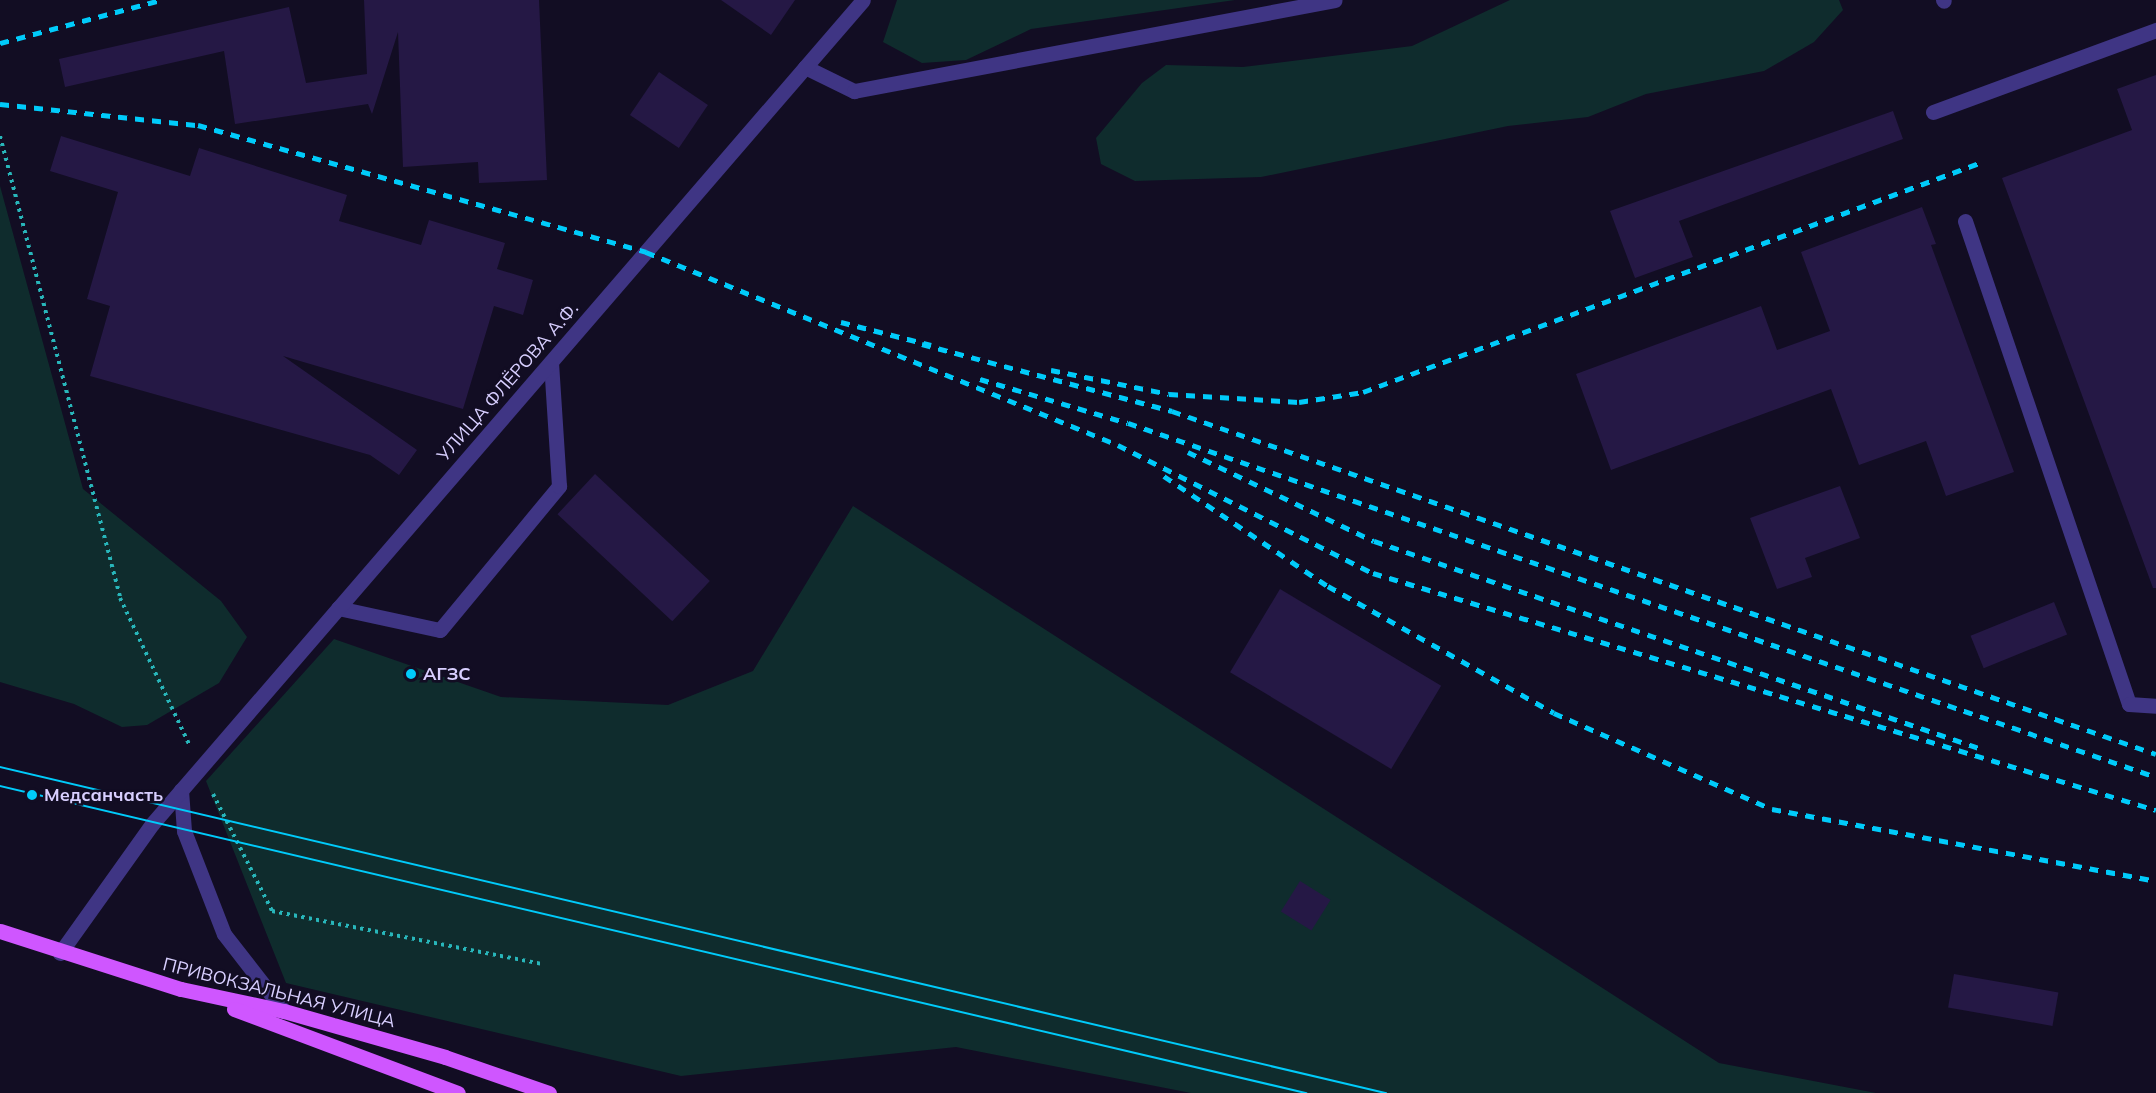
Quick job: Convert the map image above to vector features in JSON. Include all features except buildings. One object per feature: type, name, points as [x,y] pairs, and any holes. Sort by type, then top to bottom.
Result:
[{"type":"main road","name":"ПРИВОКЗАЛЬНАЯ УЛИЦА","points":[[0,931],[60,953],[181,989],[284,1011],[445,1057],[549,1093]]},
{"type":"main road","points":[[181,989],[458,1093]]},
{"type":"street","name":"УЛИЦА ФЛЁРОВА А.Ф.","points":[[60,953],[200,768],[863,0]]},
{"type":"street","points":[[805,67],[854,91],[1334,0]]},
{"type":"street","points":[[1933,112],[2156,30]]},
{"type":"street","points":[[1965,221],[2129,704],[2156,706]]},
{"type":"street","points":[[338,608],[440,630],[559,486],[551,362]]},
{"type":"street","points":[[182,790],[184,831],[214,914],[224,934],[284,1011]]},
{"type":"path","points":[[0,136],[120,598],[200,768],[272,911],[543,964]]},
{"type":"green space","points":[[897,0],[1235,0],[1031,29],[966,60],[922,63],[883,42]]},
{"type":"green space","points":[[1510,0],[1839,0],[1843,10],[1814,42],[1764,71],[1646,94],[1588,117],[1508,126],[1261,177],[1135,181],[1101,164],[1096,138],[1142,83],[1166,65],[1243,67],[1412,46]]},
{"type":"green space","points":[[0,186],[83,489],[221,601],[247,637],[219,683],[147,725],[122,727],[74,704],[0,682]]},
{"type":"green space","points":[[853,506],[1719,1063],[1876,1093],[1191,1093],[956,1047],[681,1076],[286,983],[206,781],[334,639],[501,697],[668,705],[753,671]]},
{"type":"tram line","points":[[0,767],[1386,1093]]},
{"type":"tram line","points":[[0,786],[1306,1093]]},
{"type":"railway","points":[[0,43],[161,0]]},
{"type":"railway","points":[[0,104],[198,125],[646,252],[1118,445],[1373,573],[2156,810]]},
{"type":"railway","points":[[1051,370],[1169,394],[1299,402],[1363,392],[1979,163]]},
{"type":"railway","points":[[841,322],[931,345]]},
{"type":"railway","points":[[922,344],[1172,411],[2156,754]]},
{"type":"railway","points":[[980,379],[1128,423],[2156,777]]},
{"type":"railway","points":[[1188,452],[1374,541],[1979,748]]},
{"type":"railway","points":[[1164,476],[1328,586],[1554,713],[1772,809],[2156,881]]},
{"type":"place","name":"АГЗС","points":[[411,674]]},
{"type":"place","name":"Медсанчасть","points":[[32,795]]}]
